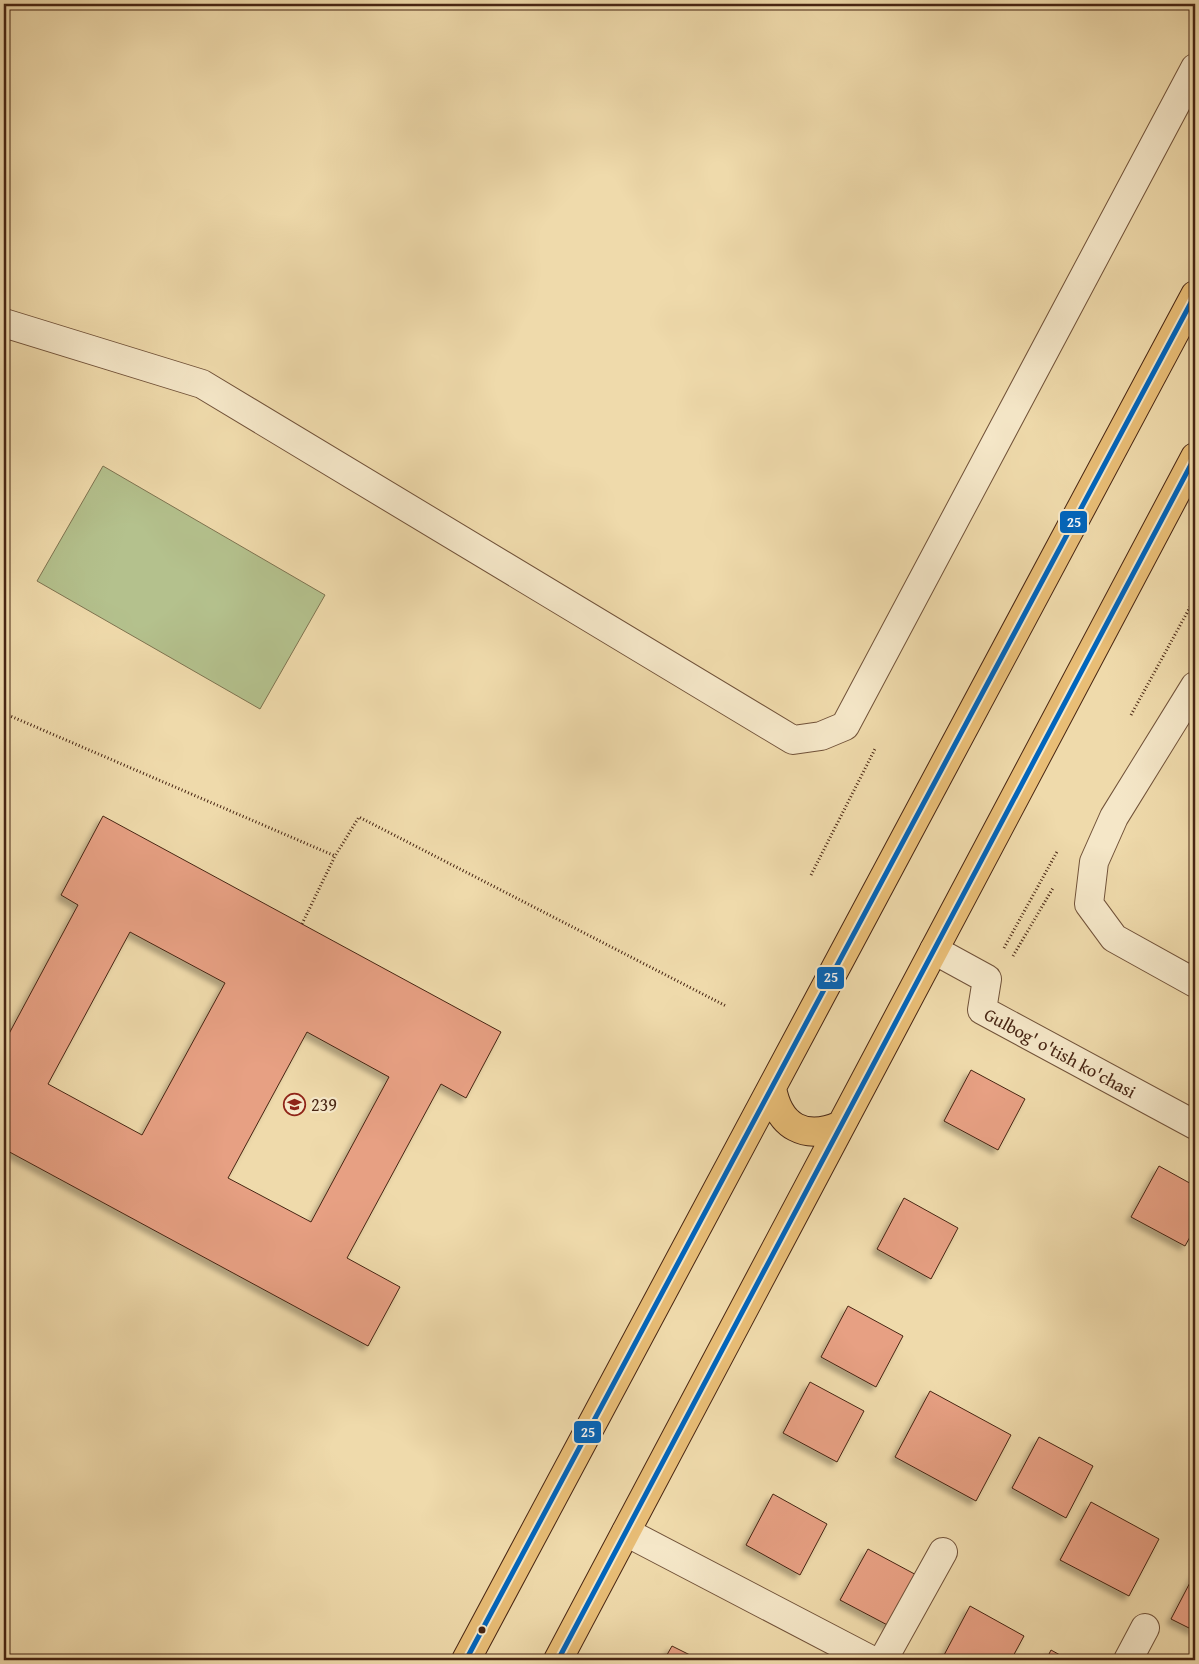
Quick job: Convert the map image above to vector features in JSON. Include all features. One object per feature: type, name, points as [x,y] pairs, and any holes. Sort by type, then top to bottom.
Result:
[{"type":"main road","points":[[466,1660],[1195,295]]},
{"type":"main road","points":[[558,1660],[1195,457]]},
{"type":"main road","points":[[772,1088],[778,1110],[794,1127],[816,1132],[829,1130],[841,1125]]},
{"type":"street","points":[[4,323],[202,384],[793,740],[821,736],[845,726],[1195,68]]},
{"type":"street","points":[[1195,686],[1114,817],[1094,862],[1089,904],[1114,938],[1195,983]]},
{"type":"street","name":"Gulbog' o'tish ko'chasi","points":[[934,950],[987,979],[982,1010],[1195,1125]]},
{"type":"street","points":[[626,1532],[872,1660]]},
{"type":"street","points":[[883,1660],[942,1552]]},
{"type":"street","points":[[1128,1660],[1145,1628]]},
{"type":"path","points":[[8,715],[336,856]]},
{"type":"path","points":[[811,875],[875,748]]},
{"type":"path","points":[[302,924],[336,856],[359,817],[726,1006]]},
{"type":"path","points":[[1011,960],[1055,884]]},
{"type":"green space","points":[[103,466],[325,595],[260,709],[37,581]]},
{"type":"building","points":[[103,816],[501,1032],[466,1098],[441,1084],[347,1258],[400,1287],[368,1346],[4,1149],[4,1043],[78,905],[61,895]],"holes":[[[130,932],[225,983],[142,1135],[48,1084]],[[307,1032],[389,1077],[311,1222],[228,1178]]]},
{"type":"building","points":[[971,1070],[1025,1099],[998,1150],[944,1121]]},
{"type":"building","points":[[1159,1166],[1195,1186],[1195,1228],[1185,1246],[1131,1217]]},
{"type":"building","points":[[904,1198],[958,1228],[931,1279],[877,1249]]},
{"type":"building","points":[[848,1306],[903,1336],[876,1387],[821,1357]]},
{"type":"building","points":[[810,1382],[864,1411],[837,1462],[783,1433]]},
{"type":"building","points":[[930,1391],[1011,1435],[976,1501],[895,1457]]},
{"type":"building","points":[[1039,1437],[1093,1466],[1066,1518],[1012,1488]]},
{"type":"building","points":[[773,1494],[827,1524],[800,1575],[746,1545]]},
{"type":"building","points":[[1091,1502],[1159,1539],[1129,1596],[1060,1560]]},
{"type":"building","points":[[868,1549],[922,1578],[895,1629],[840,1600]]},
{"type":"building","points":[[1195,1573],[1195,1631],[1171,1619]]},
{"type":"building","points":[[970,1606],[1024,1636],[1011,1660],[948,1660],[943,1657]]},
{"type":"building","points":[[672,1646],[700,1660],[664,1660]]},
{"type":"building","points":[[1051,1650],[1069,1660],[1046,1660]]},
{"type":"transit line","name":"25","points":[[466,1660],[1195,295]]},
{"type":"transit line","name":"25","points":[[558,1660],[1195,457]]},
{"type":"place","name":"239","points":[[295,1104]]}]
